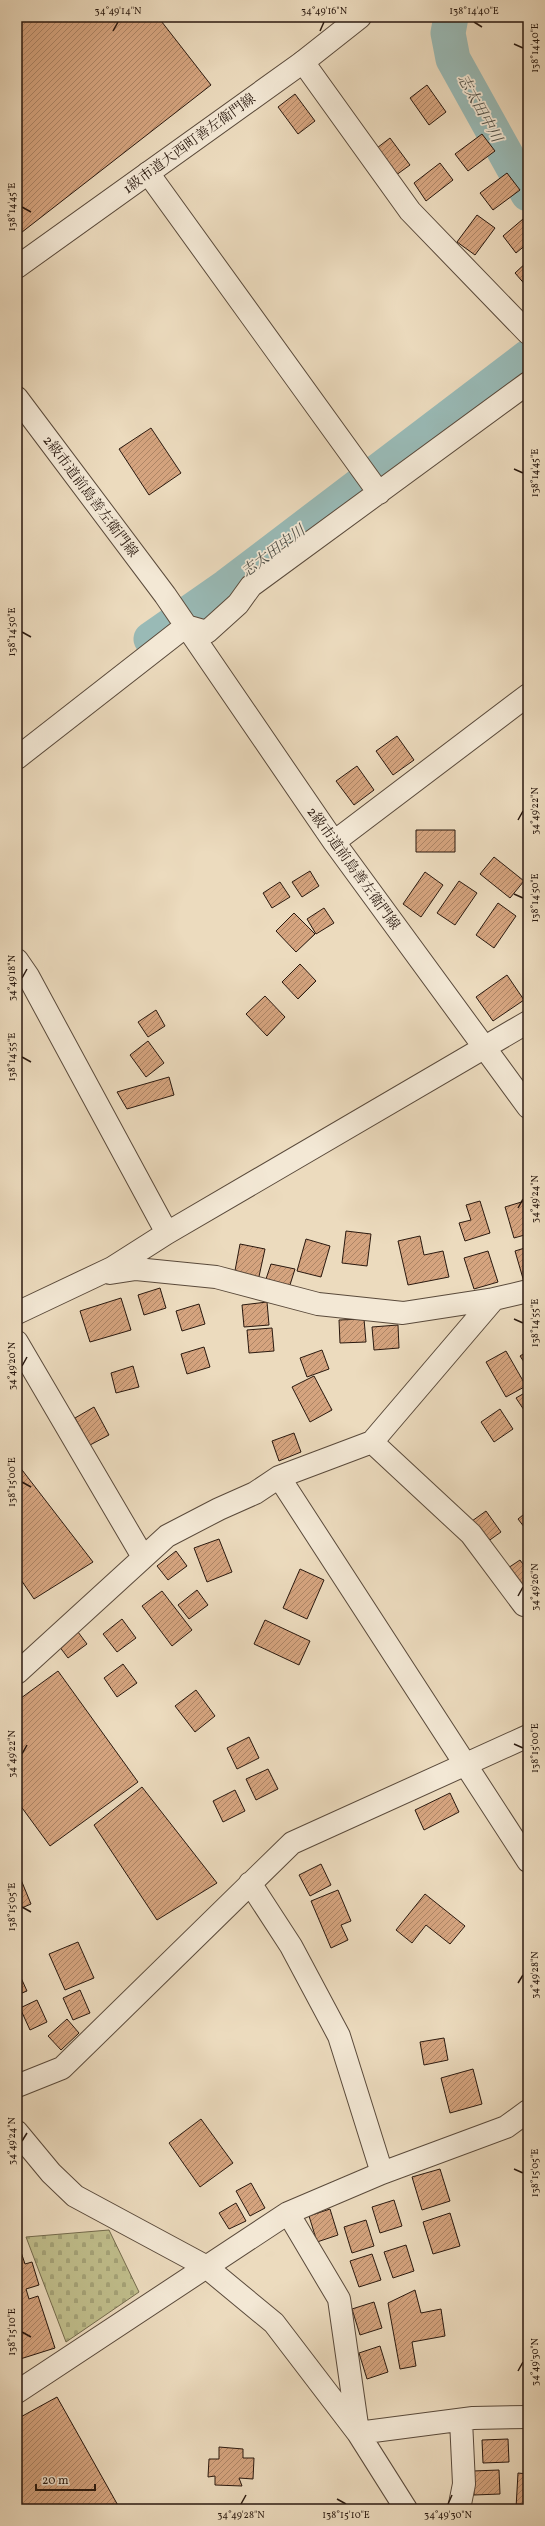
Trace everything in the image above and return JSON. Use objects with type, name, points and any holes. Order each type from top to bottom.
[{"type":"street","name":"1級市道大西町善左衛門線","points":[[17,267],[303,62],[360,17]]},
{"type":"street","points":[[303,62],[410,211],[528,332]]},
{"type":"street","points":[[148,173],[379,493]]},
{"type":"street","points":[[17,758],[186,626],[207,632],[238,604],[251,586],[528,383]]},
{"type":"street","name":"2級市道前島善左衛門線","points":[[17,398],[165,595],[334,842],[528,1107]]},
{"type":"street","points":[[334,842],[528,696]]},
{"type":"street","points":[[17,960],[32,983],[167,1233]]},
{"type":"street","points":[[17,1313],[97,1275],[528,1022]]},
{"type":"street","points":[[97,1275],[136,1269],[216,1277],[318,1304],[403,1313],[494,1299],[528,1291]]},
{"type":"street","points":[[17,1673],[167,1536],[219,1509],[255,1493],[280,1477],[372,1442],[494,1299]]},
{"type":"street","points":[[17,1342],[143,1558]]},
{"type":"street","points":[[372,1442],[471,1534],[524,1605],[528,1605]]},
{"type":"street","points":[[280,1477],[528,1861]]},
{"type":"street","points":[[17,2086],[62,2068],[292,1843],[528,1736]]},
{"type":"street","points":[[250,1883],[291,1946],[339,2036],[382,2173]]},
{"type":"street","points":[[17,2392],[205,2266],[288,2213],[382,2173],[506,2127],[528,2111]]},
{"type":"street","points":[[17,2132],[51,2173],[75,2196],[205,2266],[274,2323],[358,2433],[406,2509]]},
{"type":"street","points":[[288,2213],[339,2299],[358,2433]]},
{"type":"street","points":[[358,2433],[461,2420],[528,2417]]},
{"type":"street","points":[[459,2509],[464,2484],[461,2420]]},
{"type":"green space","points":[[109,2230],[139,2292],[66,2342],[26,2237]]},
{"type":"building","points":[[17,17],[158,17],[211,85],[17,236]]},
{"type":"building","points":[[427,85],[446,112],[429,125],[410,98]]},
{"type":"building","points":[[295,94],[315,121],[298,134],[278,107]]},
{"type":"building","points":[[482,134],[495,151],[468,171],[455,154]]},
{"type":"building","points":[[390,138],[410,165],[392,178],[373,151]]},
{"type":"building","points":[[440,163],[453,180],[426,201],[414,183]]},
{"type":"building","points":[[507,173],[520,190],[493,210],[480,193]]},
{"type":"building","points":[[477,215],[495,228],[475,255],[457,242]]},
{"type":"building","points":[[523,219],[528,225],[528,243],[516,253],[503,236]]},
{"type":"building","points":[[528,261],[528,288],[515,273]]},
{"type":"building","points":[[151,428],[181,473],[149,495],[119,449]]},
{"type":"building","points":[[397,736],[414,760],[393,775],[376,751]]},
{"type":"building","points":[[357,766],[374,790],[354,805],[336,781]]},
{"type":"building","points":[[416,830],[455,830],[455,852],[416,852]]},
{"type":"building","points":[[494,857],[524,881],[510,898],[480,874]]},
{"type":"building","points":[[310,871],[319,886],[302,897],[292,882]]},
{"type":"building","points":[[425,872],[443,885],[421,917],[403,904]]},
{"type":"building","points":[[459,881],[477,893],[455,925],[437,913]]},
{"type":"building","points":[[280,882],[290,897],[272,908],[263,893]]},
{"type":"building","points":[[498,903],[516,916],[494,948],[476,935]]},
{"type":"building","points":[[324,908],[334,923],[316,934],[307,919]]},
{"type":"building","points":[[294,913],[315,934],[296,952],[276,931]]},
{"type":"building","points":[[300,964],[316,981],[298,999],[282,982]]},
{"type":"building","points":[[507,975],[524,1000],[493,1021],[476,997]]},
{"type":"building","points":[[265,996],[285,1017],[267,1036],[246,1014]]},
{"type":"building","points":[[156,1010],[165,1026],[148,1037],[138,1022]]},
{"type":"building","points":[[148,1041],[164,1063],[146,1077],[130,1055]]},
{"type":"building","points":[[169,1077],[174,1095],[127,1109],[117,1092]]},
{"type":"building","points":[[528,1200],[528,1234],[514,1238],[505,1207]]},
{"type":"building","points":[[480,1201],[490,1233],[465,1241],[459,1223],[471,1220],[466,1205]]},
{"type":"building","points":[[346,1231],[371,1234],[367,1266],[342,1263]]},
{"type":"building","points":[[420,1236],[424,1255],[443,1251],[449,1277],[408,1285],[398,1241]]},
{"type":"building","points":[[306,1239],[330,1246],[321,1277],[297,1271]]},
{"type":"building","points":[[240,1244],[265,1249],[258,1281],[234,1276]]},
{"type":"building","points":[[528,1247],[528,1281],[524,1282],[515,1251]]},
{"type":"building","points":[[488,1251],[498,1282],[474,1289],[464,1258]]},
{"type":"building","points":[[271,1264],[295,1269],[289,1288],[265,1282]]},
{"type":"building","points":[[160,1288],[166,1308],[144,1315],[138,1295]]},
{"type":"building","points":[[121,1298],[131,1330],[90,1342],[80,1311]]},
{"type":"building","points":[[267,1302],[269,1325],[244,1327],[242,1305]]},
{"type":"building","points":[[199,1304],[205,1324],[182,1331],[176,1311]]},
{"type":"building","points":[[364,1319],[366,1342],[340,1343],[339,1320]]},
{"type":"building","points":[[398,1325],[399,1348],[374,1350],[372,1327]]},
{"type":"building","points":[[272,1328],[274,1351],[249,1353],[247,1330]]},
{"type":"building","points":[[204,1347],[210,1367],[187,1374],[181,1354]]},
{"type":"building","points":[[322,1350],[329,1369],[307,1377],[300,1358]]},
{"type":"building","points":[[506,1351],[526,1386],[506,1397],[486,1362]]},
{"type":"building","points":[[528,1351],[528,1368],[520,1356]]},
{"type":"building","points":[[133,1366],[139,1387],[116,1393],[111,1373]]},
{"type":"building","points":[[314,1376],[332,1410],[310,1422],[292,1387]]},
{"type":"building","points":[[528,1391],[528,1416],[516,1398]]},
{"type":"building","points":[[94,1407],[109,1435],[90,1445],[75,1418]]},
{"type":"building","points":[[500,1409],[513,1429],[494,1442],[481,1422]]},
{"type":"building","points":[[294,1433],[301,1452],[279,1461],[272,1441]]},
{"type":"building","points":[[19,1466],[93,1562],[34,1599],[17,1574],[17,1467]]},
{"type":"building","points":[[486,1511],[501,1532],[487,1542],[472,1521]]},
{"type":"building","points":[[528,1511],[528,1532],[518,1519]]},
{"type":"building","points":[[219,1539],[232,1572],[207,1582],[194,1548]]},
{"type":"building","points":[[176,1551],[187,1566],[168,1580],[157,1566]]},
{"type":"building","points":[[520,1560],[528,1571],[528,1591],[522,1595],[505,1570]]},
{"type":"building","points":[[300,1569],[324,1580],[307,1619],[283,1608]]},
{"type":"building","points":[[197,1590],[208,1605],[189,1619],[178,1605]]},
{"type":"building","points":[[162,1591],[192,1630],[172,1646],[142,1606]]},
{"type":"building","points":[[122,1619],[136,1638],[117,1652],[103,1634]]},
{"type":"building","points":[[265,1620],[310,1641],[299,1665],[254,1644]]},
{"type":"building","points":[[78,1632],[87,1644],[68,1658],[59,1646]]},
{"type":"building","points":[[123,1664],[137,1683],[117,1697],[104,1678]]},
{"type":"building","points":[[58,1671],[138,1782],[50,1846],[17,1801],[17,1701]]},
{"type":"building","points":[[196,1690],[215,1716],[195,1732],[175,1706]]},
{"type":"building","points":[[249,1737],[259,1758],[237,1769],[227,1748]]},
{"type":"building","points":[[268,1769],[278,1789],[256,1800],[246,1779]]},
{"type":"building","points":[[142,1787],[217,1883],[157,1920],[94,1825]]},
{"type":"building","points":[[235,1790],[245,1811],[223,1822],[213,1801]]},
{"type":"building","points":[[450,1793],[459,1812],[424,1830],[415,1810]]},
{"type":"building","points":[[321,1864],[331,1885],[310,1896],[299,1875]]},
{"type":"building","points":[[17,1870],[31,1904],[17,1910]]},
{"type":"building","points":[[338,1890],[351,1921],[341,1925],[348,1940],[331,1948],[311,1901]]},
{"type":"building","points":[[425,1894],[465,1926],[450,1944],[426,1925],[412,1943],[396,1930]]},
{"type":"building","points":[[78,1942],[94,1978],[65,1990],[49,1954]]},
{"type":"building","points":[[17,1969],[27,1991],[17,1995]]},
{"type":"building","points":[[80,1990],[90,2013],[73,2020],[63,1998]]},
{"type":"building","points":[[37,2000],[47,2022],[30,2030],[20,2008]]},
{"type":"building","points":[[67,2019],[79,2033],[61,2050],[48,2036]]},
{"type":"building","points":[[444,2038],[448,2060],[424,2065],[420,2042]]},
{"type":"building","points":[[473,2069],[482,2104],[450,2113],[441,2078]]},
{"type":"building","points":[[201,2119],[233,2163],[200,2187],[169,2143]]},
{"type":"building","points":[[440,2169],[450,2201],[422,2210],[412,2177]]},
{"type":"building","points":[[251,2183],[265,2208],[250,2216],[236,2191]]},
{"type":"building","points":[[394,2200],[402,2226],[380,2233],[372,2207]]},
{"type":"building","points":[[236,2203],[246,2221],[229,2229],[219,2213]]},
{"type":"building","points":[[330,2209],[338,2235],[317,2242],[309,2216]]},
{"type":"building","points":[[450,2213],[460,2246],[433,2254],[423,2222]]},
{"type":"building","points":[[366,2220],[374,2246],[352,2253],[344,2227]]},
{"type":"building","points":[[406,2245],[414,2271],[393,2278],[384,2252]]},
{"type":"building","points":[[17,2246],[19,2246],[25,2264],[32,2262],[39,2285],[26,2289],[29,2299],[38,2296],[55,2348],[17,2360]]},
{"type":"building","points":[[372,2254],[381,2280],[359,2287],[350,2261]]},
{"type":"building","points":[[415,2290],[421,2313],[441,2309],[445,2336],[412,2342],[416,2366],[400,2369],[388,2303]]},
{"type":"building","points":[[374,2302],[382,2328],[360,2335],[352,2309]]},
{"type":"building","points":[[380,2346],[388,2372],[367,2379],[359,2353]]},
{"type":"building","points":[[57,2397],[120,2509],[17,2509],[17,2419]]},
{"type":"building","points":[[528,2426],[528,2466],[524,2465]]},
{"type":"building","points":[[508,2439],[509,2462],[483,2463],[482,2440]]},
{"type":"building","points":[[219,2447],[243,2449],[243,2458],[254,2458],[253,2479],[239,2478],[242,2486],[215,2485],[215,2476],[208,2477],[209,2459],[219,2459]]},
{"type":"building","points":[[499,2470],[500,2494],[474,2495],[473,2471]]},
{"type":"building","points":[[518,2473],[528,2474],[528,2509],[516,2508]]},
{"type":"waterway","name":"志太田中川","points":[[451,17],[448,33],[453,59],[528,194]]},
{"type":"waterway","name":"志太田中川","points":[[151,639],[227,586],[528,357]]}]
